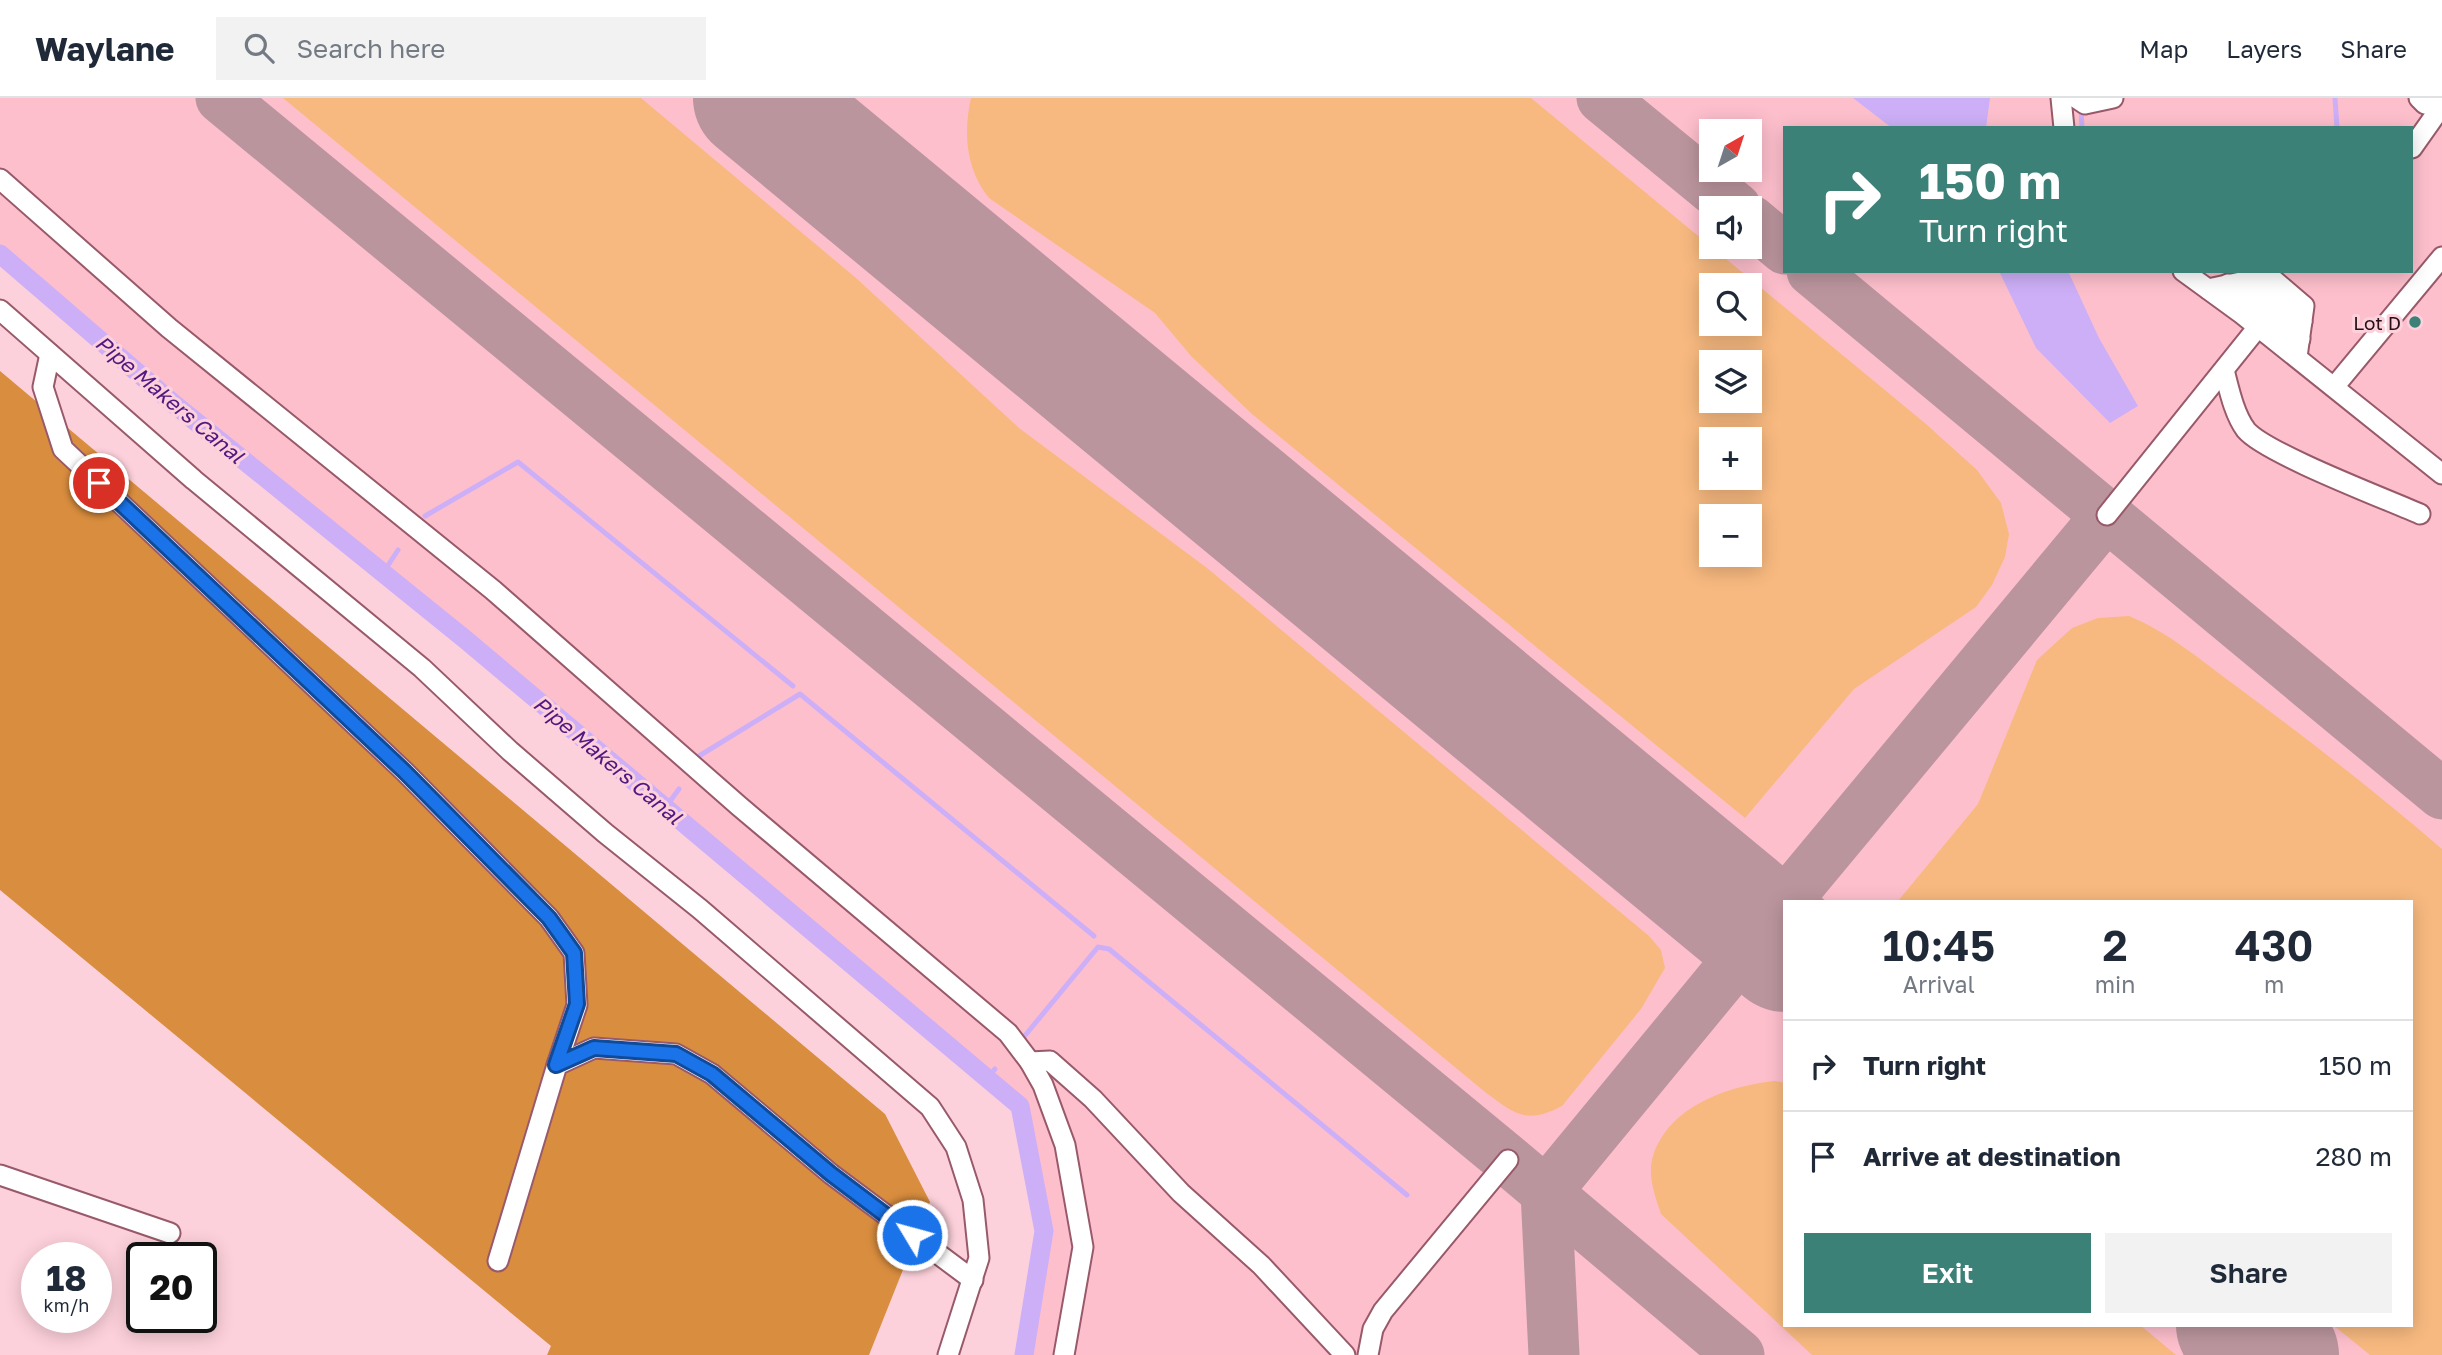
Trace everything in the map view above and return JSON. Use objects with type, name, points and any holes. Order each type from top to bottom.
[{"type":"lane","points":[[2061,98],[2064,126]]},
{"type":"lane","points":[[2076,98],[2085,104],[2113,98]]},
{"type":"lane","points":[[2413,147],[2441,106],[2425,104],[2419,98]]},
{"type":"lane","points":[[0,179],[169,328],[493,590],[739,806],[1008,1033],[1030,1062],[1043,1086],[1065,1145],[1083,1247],[1064,1355]]},
{"type":"lane","points":[[2334,387],[2442,257]]},
{"type":"lane","points":[[2186,273],[2258,327],[2300,339]]},
{"type":"lane","points":[[2208,289],[2269,276],[2304,306],[2300,339]]},
{"type":"lane","points":[[2228,284],[2300,339],[2334,387],[2442,474]]},
{"type":"lane","points":[[0,310],[194,480],[422,668],[510,751],[930,1107],[956,1147],[973,1200],[979,1258],[948,1355]]},
{"type":"lane","points":[[2106,515],[2258,327]]},
{"type":"lane","points":[[50,354],[43,387],[63,449],[405,772],[549,918],[574,953],[577,1004],[556,1065],[498,1261]]},
{"type":"lane","points":[[2224,370],[2232,401],[2247,431],[2279,451],[2420,514]]},
{"type":"lane","points":[[556,1065],[594,1048],[676,1054],[712,1074],[831,1174],[973,1280]]},
{"type":"lane","points":[[1030,1062],[1050,1061],[1093,1099],[1181,1193],[1261,1265],[1345,1355]]},
{"type":"lane","points":[[1367,1355],[1373,1329],[1383,1311],[1508,1160]]},
{"type":"lane","points":[[0,1175],[170,1233]]},
{"type":"shaded area","points":[[0,98],[2442,98],[2442,1355],[1024,1355],[1044,1231],[1020,1106],[466,640],[174,404],[0,254]]},
{"type":"shaded area","points":[[283,98],[641,98],[856,278],[1019,428],[1207,568],[1649,936],[1661,950],[1665,968],[1641,1009],[1562,1106],[1550,1112],[1530,1116],[1505,1106]]},
{"type":"shaded area","points":[[971,98],[1531,98],[1699,237],[1699,259],[1726,259],[1743,273],[1699,273],[1699,336],[1762,336],[1762,289],[1926,424],[1977,470],[2001,503],[2009,534],[2005,557],[1992,585],[1976,607],[1854,689],[1745,818],[1252,414],[1191,356],[1155,313],[989,198],[971,163],[967,124]]},
{"type":"shaded area","points":[[1853,98],[1990,98],[1986,126],[1889,126]]},
{"type":"shaded area","points":[[2000,273],[2069,273],[2099,338],[2138,406],[2110,423],[2036,348]]},
{"type":"shaded area","points":[[0,371],[885,1114],[930,1202],[869,1355],[547,1355],[551,1346],[0,890]]},
{"type":"shaded area","points":[[2129,616],[2171,639],[2288,725],[2442,849],[2442,1355],[2370,1355],[2335,1327],[2413,1327],[2413,900],[1899,900],[1978,804],[2037,660],[2072,628],[2098,618]]},
{"type":"shaded area","points":[[1783,1083],[1783,1327],[2142,1327],[2176,1355],[1812,1355],[1661,1214],[1654,1193],[1651,1163],[1661,1139],[1672,1124],[1702,1102],[1738,1088]]},
{"type":"waterway","points":[[2335,98],[2337,126]]},
{"type":"waterway","points":[[2081,108],[2082,126]]},
{"type":"waterway","name":"Pipe Makers Canal","points":[[0,254],[174,404],[466,640],[1020,1106],[1044,1231],[1024,1355]]},
{"type":"waterway","points":[[425,516],[518,462],[793,686]]},
{"type":"waterway","points":[[383,573],[398,550]]},
{"type":"waterway","points":[[699,756],[800,694],[1094,936]]},
{"type":"waterway","points":[[665,808],[679,789]]},
{"type":"waterway","points":[[1023,1038],[1098,947],[1109,949],[1407,1195]]},
{"type":"waterway","points":[[987,1078],[995,1069]]},
{"type":"taxiway","points":[[221,98],[1508,1160],[1739,1355]]},
{"type":"taxiway","points":[[1602,98],[1721,196]]},
{"type":"taxiway","points":[[1762,230],[1783,247]]},
{"type":"taxiway","points":[[1814,273],[2442,794]]},
{"type":"taxiway","points":[[1787,900],[2107,515]]},
{"type":"taxiway","points":[[1554,1355],[1546,1192],[1783,904]]},
{"type":"runway","points":[[756,98],[1783,947]]},
{"type":"runway","points":[[2241,1327],[2276,1355]]},
{"type":"place","name":"Lot D","points":[[2415,322]]},
{"type":"route","points":[[99,483],[319,694],[405,772],[455,826],[549,918],[574,953],[577,1004],[556,1065],[594,1048],[676,1054],[712,1074],[831,1174],[912,1235]]}]
